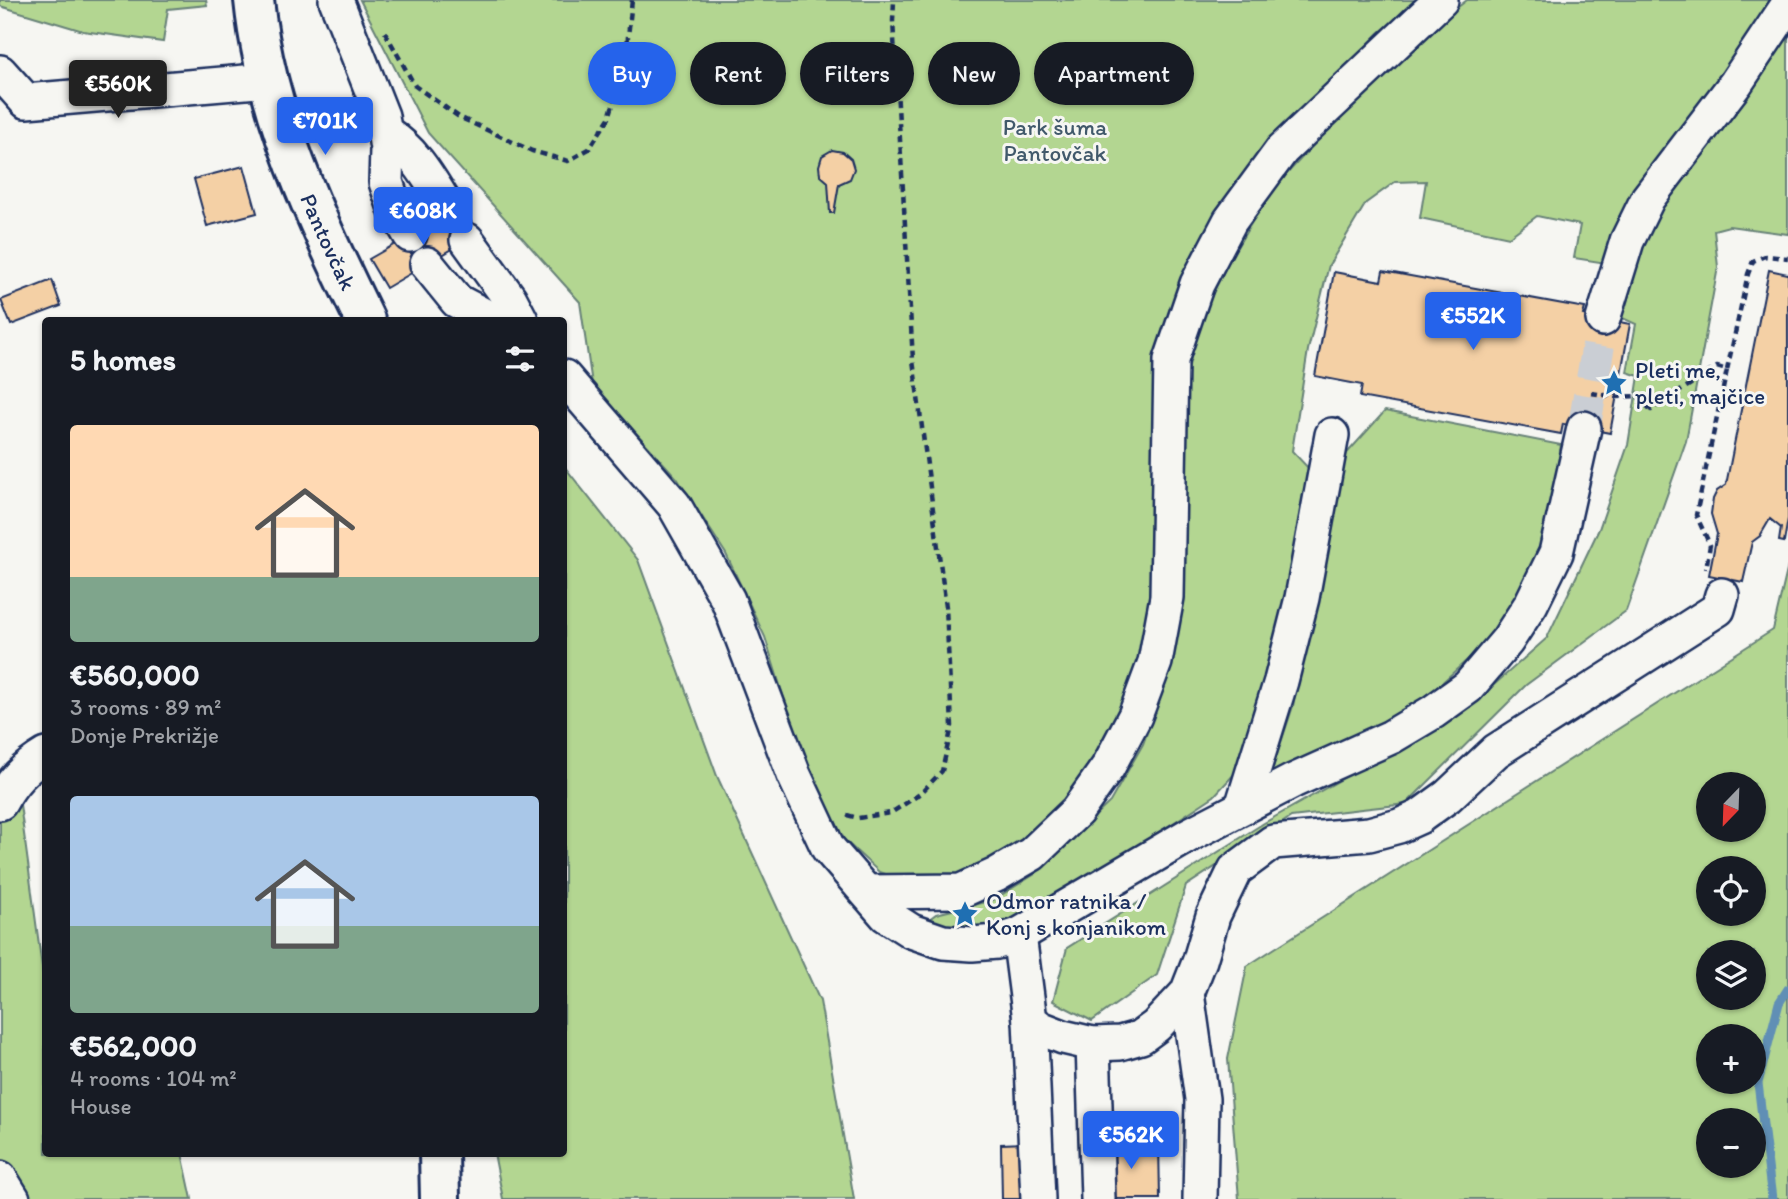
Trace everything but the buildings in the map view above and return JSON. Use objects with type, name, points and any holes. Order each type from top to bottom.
[{"type":"main road","name":"Pantovčak","points":[[254,0],[268,80],[290,150],[328,244],[364,317]]},
{"type":"main road","points":[[439,1157],[440,1199]]},
{"type":"street","points":[[336,0],[373,88],[385,132],[386,182],[396,211],[410,235]]},
{"type":"street","points":[[867,892],[961,891],[996,875],[1032,854],[1077,811],[1108,768],[1139,705],[1155,662],[1167,597],[1171,360],[1197,284],[1230,220],[1282,150],[1441,0]]},
{"type":"street","points":[[1603,319],[1627,241],[1648,198],[1736,83],[1788,5]]},
{"type":"street","points":[[0,72],[26,101],[268,80]]},
{"type":"street","points":[[385,132],[405,145],[450,212]]},
{"type":"street","points":[[467,240],[510,299],[519,317]]},
{"type":"street","points":[[427,264],[457,301],[487,317]]},
{"type":"street","points":[[567,380],[674,505],[728,600],[794,775],[828,848],[886,915],[911,931],[943,942],[972,944],[997,942],[1019,936],[1131,868],[1242,807],[1391,737],[1468,687],[1507,641],[1531,604],[1556,553],[1584,428]]},
{"type":"street","points":[[1242,807],[1281,681],[1302,598],[1332,435]]},
{"type":"street","points":[[1030,1020],[1040,1028],[1063,1037],[1093,1044],[1120,1043],[1141,1037],[1156,1026],[1187,993],[1213,916],[1235,870],[1273,842],[1369,834],[1419,817],[1448,796],[1496,751],[1718,609],[1722,595]]},
{"type":"street","points":[[0,803],[13,780],[42,757]]},
{"type":"street","points":[[1019,936],[1030,1020],[1038,1199]]},
{"type":"street","points":[[1187,993],[1202,1098],[1200,1199]]},
{"type":"street","points":[[1093,1044],[1098,1199]]},
{"type":"street","points":[[0,1178],[13,1199]]},
{"type":"path","points":[[384,31],[415,86],[458,117],[533,151],[568,161],[589,149],[609,118],[625,64],[632,0]]},
{"type":"path","points":[[806,801],[858,818],[891,813],[920,794],[942,771],[952,726],[946,607],[913,360],[894,0]]},
{"type":"path","points":[[1722,595],[1704,582],[1710,545],[1696,515],[1748,274],[1753,261],[1765,256],[1788,258]]},
{"type":"path","points":[[1591,393],[1616,397],[1637,396],[1651,410],[1717,367],[1727,370]]},
{"type":"green space","points":[[0,0],[206,0],[207,5],[168,9],[163,42],[83,31],[0,6]]},
{"type":"green space","name":"Park šuma Pantovčak","points":[[360,0],[1418,0],[1379,33],[1289,127],[1182,289],[1159,562],[1140,657],[1110,740],[1071,799],[1023,842],[945,883],[907,882],[879,872],[839,835],[796,737],[765,637],[726,554],[677,478],[592,384],[580,302],[428,133]]},
{"type":"green space","points":[[1467,0],[1781,0],[1606,263],[1574,258],[1580,225],[1537,216],[1509,237],[1420,218],[1426,181],[1395,182],[1366,203],[1329,265],[1308,350],[1292,451],[1312,472],[1279,649],[1238,770],[1214,796],[1049,905],[1010,922],[963,929],[935,925],[928,920],[936,914],[993,900],[1035,874],[1110,802],[1143,744],[1169,672],[1183,599],[1187,373],[1202,315],[1231,257],[1270,192],[1396,56]]},
{"type":"green space","points":[[1788,36],[1788,234],[1729,226],[1714,230],[1718,267],[1686,441],[1626,611],[1526,685],[1406,804],[1291,817],[1186,886],[1157,975],[1092,1021],[1053,1001],[1067,948],[1264,823],[1469,707],[1547,638],[1599,529],[1628,445],[1639,376],[1627,372],[1636,324],[1618,316],[1634,246],[1665,194],[1745,95]]},
{"type":"green space","points":[[1385,411],[1561,445],[1550,514],[1533,575],[1495,635],[1407,714],[1271,773],[1293,706],[1339,462]]},
{"type":"green space","points":[[567,470],[638,560],[717,776],[820,1001],[854,1199],[503,1199],[495,1157],[567,1157]]},
{"type":"green space","points":[[1788,566],[1788,1199],[1239,1199],[1228,1059],[1247,966],[1773,630]]},
{"type":"green space","points":[[0,787],[19,797],[42,967],[42,1157],[183,1157],[192,1199],[0,1199]]},
{"type":"waterway","points":[[1772,1199],[1758,1083],[1779,1003],[1788,989]]},
{"type":"tunnel","points":[[1584,428],[1603,319]]},
{"type":"place","name":"Pleti me, pleti, majčice","points":[[1614,383]]},
{"type":"place","name":"Odmor ratnika / Konj s konjanikom","points":[[965,914]]}]
